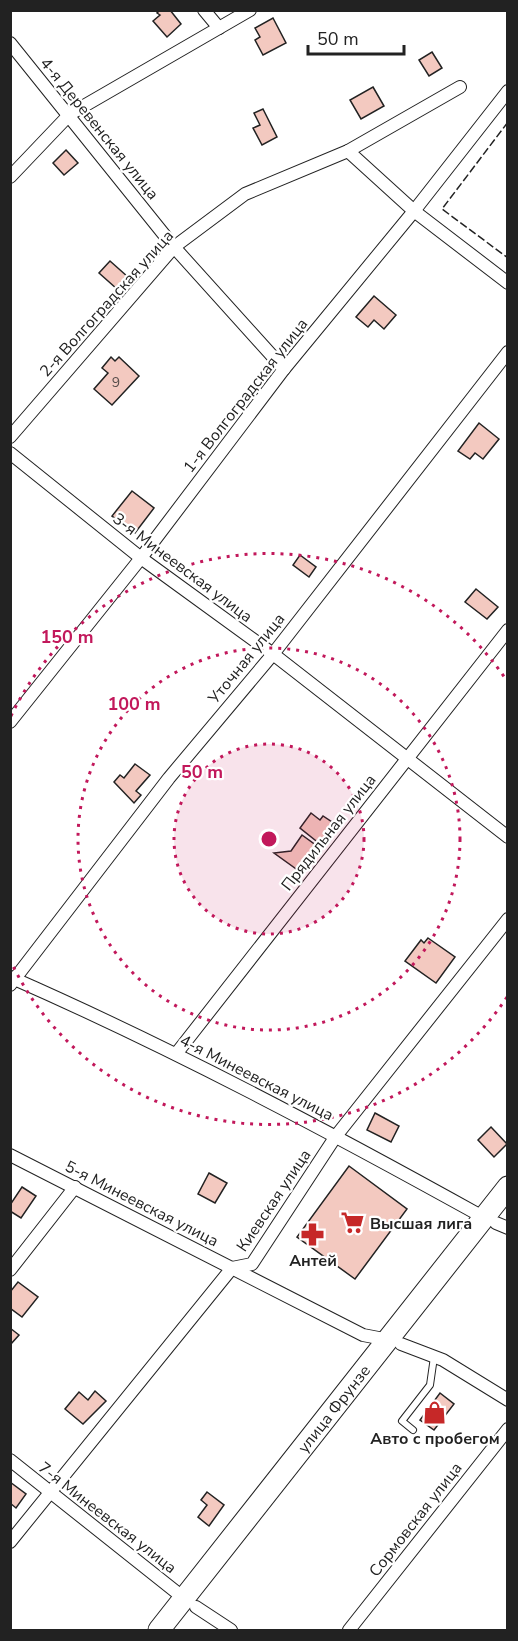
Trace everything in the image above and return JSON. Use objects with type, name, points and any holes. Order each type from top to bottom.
[{"type":"highway","name":"улица Фрунзе","points":[[159,1630],[190,1603],[395,1342],[499,1219],[507,1187]]},
{"type":"highway","name":"улица Фрунзе","points":[[177,1630],[190,1603]]},
{"type":"street","points":[[204,10],[219,28]]},
{"type":"street","points":[[10,177],[70,114],[250,10]]},
{"type":"street","name":"4-я Деревенская улица","points":[[10,43],[70,114],[174,247],[284,369]]},
{"type":"street","name":"2-я Волгоградская улица","points":[[10,437],[174,247],[245,194],[348,151],[460,87]]},
{"type":"street","name":"1-я Волгоградская улица","points":[[10,722],[141,558],[284,369],[506,96]]},
{"type":"street","points":[[348,151],[414,211],[507,284]]},
{"type":"street","name":"Уточная улица","points":[[12,980],[169,778],[273,654],[507,352]]},
{"type":"street","name":"3-я Минеевская улица","points":[[10,453],[141,558],[273,654],[507,837]]},
{"type":"street","name":"Прядильная улица","points":[[176,1054],[507,630]]},
{"type":"street","name":"Киевская улица","points":[[10,1542],[232,1268],[252,1264],[336,1136],[507,919]]},
{"type":"street","name":"4-я Минеевская улица","points":[[12,980],[176,1054],[499,1219]]},
{"type":"street","name":"5-я Минеевская улица","points":[[10,1155],[363,1335],[395,1342],[434,1356],[507,1400]]},
{"type":"street","points":[[10,1270],[75,1187]]},
{"type":"street","name":"Сормовская улица","points":[[350,1630],[507,1429]]},
{"type":"street","name":"7-я Минеевская улица","points":[[10,1460],[190,1603],[231,1630]]},
{"type":"lane","points":[[413,1430],[402,1421],[430,1385],[434,1356]]},
{"type":"building","points":[[160,10],[170,10],[181,24],[167,37],[153,21],[160,15],[157,13]]},
{"type":"building","points":[[273,18],[286,43],[263,55],[255,40],[260,37],[255,28]]},
{"type":"building","points":[[432,52],[442,68],[429,76],[419,60]]},
{"type":"building","points":[[373,87],[384,106],[361,119],[350,100]]},
{"type":"building","points":[[263,109],[277,137],[262,145],[253,128],[260,125],[254,113]]},
{"type":"building","points":[[66,150],[78,163],[64,175],[53,163]]},
{"type":"building","points":[[110,261],[128,277],[117,289],[99,273]]},
{"type":"building","points":[[374,296],[396,315],[384,329],[374,320],[368,327],[356,317]]},
{"type":"building","points":[[111,357],[115,361],[119,357],[139,376],[112,405],[94,389],[108,373],[102,368]]},
{"type":"building","points":[[479,423],[499,439],[483,459],[475,453],[470,459],[458,451]]},
{"type":"building","points":[[132,491],[154,508],[135,533],[112,516]]},
{"type":"building","points":[[300,555],[316,567],[309,577],[293,565]]},
{"type":"building","points":[[476,589],[498,607],[487,619],[465,602]]},
{"type":"building","points":[[135,764],[150,775],[136,791],[141,795],[134,803],[114,782],[120,775],[124,778]]},
{"type":"building","points":[[311,813],[320,820],[323,816],[335,824],[320,844],[300,828]]},
{"type":"building","points":[[302,835],[317,846],[299,871],[274,853],[291,851]]},
{"type":"building","points":[[428,938],[455,957],[436,983],[405,961],[421,940],[424,943]]},
{"type":"building","points":[[375,1113],[399,1126],[391,1142],[367,1130]]},
{"type":"building","points":[[491,1127],[507,1144],[494,1157],[478,1140]]},
{"type":"building","name":"Высшая лига","points":[[349,1166],[407,1209],[355,1279],[297,1237]]},
{"type":"building","points":[[209,1173],[227,1183],[215,1203],[198,1194]]},
{"type":"building","points":[[22,1187],[36,1196],[21,1218],[10,1211],[10,1205]]},
{"type":"building","points":[[18,1282],[38,1297],[22,1317],[10,1308],[10,1292]]},
{"type":"building","points":[[10,1328],[19,1335],[10,1345]]},
{"type":"building","points":[[95,1391],[106,1401],[83,1424],[65,1409],[79,1392],[88,1400]]},
{"type":"building","points":[[440,1393],[454,1404],[434,1430],[420,1420]]},
{"type":"building","points":[[10,1482],[26,1494],[16,1508],[10,1503]]},
{"type":"building","points":[[207,1492],[224,1505],[209,1526],[198,1517],[207,1505],[201,1500]]},
{"type":"fence","points":[[508,122],[442,209],[508,258]]},
{"type":"place","name":"Высшая лига","points":[[352,1223]]},
{"type":"place","name":"Антей","points":[[313,1235]]},
{"type":"place","name":"Авто с пробегом","points":[[435,1413]]}]
